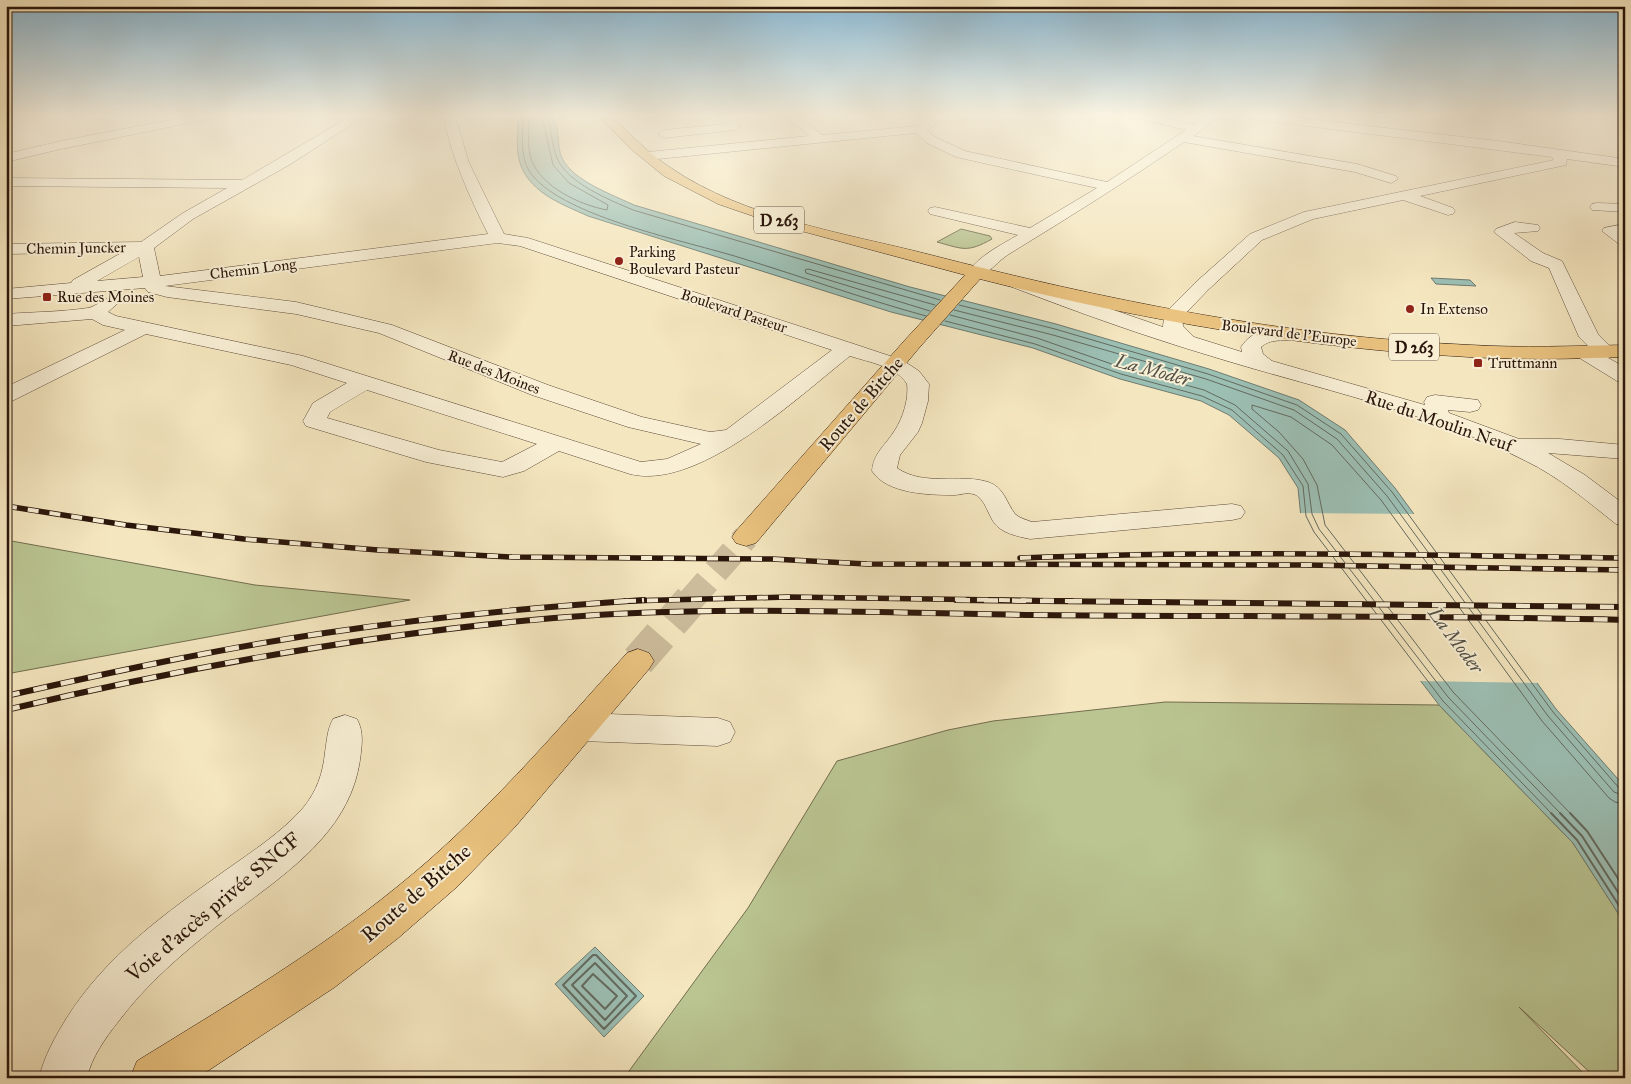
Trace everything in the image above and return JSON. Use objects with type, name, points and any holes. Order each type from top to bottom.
[{"type":"main road","name":"D 263","points":[[662,167],[688,183],[770,217],[977,272]]},
{"type":"main road","name":"Boulevard de l'Europe","points":[[977,272],[1018,283],[1173,316],[1286,335],[1475,351],[1585,353],[1615,351]]},
{"type":"main road","name":"Route de Bitche","points":[[746,537],[977,272]]},
{"type":"main road","name":"Route de Bitche","points":[[154,1078],[319,973],[413,900],[492,827],[638,661]]},
{"type":"street","points":[[68,289],[145,247],[188,216],[275,167]]},
{"type":"street","points":[[465,167],[477,198],[498,238]]},
{"type":"street","points":[[1019,167],[1109,186]]},
{"type":"street","points":[[977,272],[993,257],[1139,167]]},
{"type":"street","points":[[1349,167],[1391,179]]},
{"type":"street","points":[[1173,316],[1202,286],[1256,237],[1309,214],[1539,167]]},
{"type":"street","points":[[6,182],[242,184]]},
{"type":"street","points":[[1404,195],[1448,211]]},
{"type":"street","points":[[1597,207],[1625,208]]},
{"type":"street","points":[[935,210],[1032,233]]},
{"type":"street","name":"Boulevard de l'Europe","points":[[1532,228],[1515,227],[1505,229],[1502,232],[1537,257],[1556,265],[1589,337],[1615,351]]},
{"type":"street","points":[[1625,229],[1610,231],[1625,241]]},
{"type":"street","name":"Chemin Long","points":[[6,294],[143,283],[498,238]]},
{"type":"street","name":"Boulevard Pasteur","points":[[498,238],[522,240],[895,364],[912,376],[918,384],[918,395],[907,430],[884,460],[884,471],[902,482],[984,488],[994,497],[1006,521],[1030,531],[1232,512]]},
{"type":"street","points":[[11,321],[95,313],[143,283],[145,247]]},
{"type":"street","name":"Chemin Juncker","points":[[6,249],[145,247]]},
{"type":"street","name":"Rue des Moines","points":[[143,283],[168,292],[296,308],[385,329],[540,390],[636,422],[710,439],[733,436]]},
{"type":"street","name":"Rue du Moulin Neuf","points":[[1018,283],[1218,352],[1438,417],[1514,446],[1576,480],[1625,518]]},
{"type":"street","points":[[95,313],[110,321],[296,360],[639,469],[667,468],[686,462],[733,436],[847,348]]},
{"type":"street","name":"Rue du Moulin Neuf","points":[[1173,316],[1173,328],[1177,333],[1192,342]]},
{"type":"street","points":[[6,395],[144,328]]},
{"type":"street","points":[[1265,365],[1256,360],[1252,354],[1251,347],[1258,338],[1265,335],[1286,335]]},
{"type":"street","points":[[1585,353],[1625,376]]},
{"type":"street","points":[[365,382],[321,408],[314,421],[435,457],[503,470],[515,466],[556,443]]},
{"type":"street","points":[[1438,417],[1435,402],[1470,405]]},
{"type":"street","points":[[1514,446],[1560,446],[1625,452]]},
{"type":"street","points":[[581,727],[718,732]]},
{"type":"street","name":"Voie d'accès privée SNCF","points":[[62,1078],[64,1069],[84,1031],[101,1005],[124,979],[152,951],[279,855],[313,823],[329,800],[339,777],[344,751],[345,730]]},
{"type":"green space","points":[[961,229],[990,236],[992,239],[970,248],[937,242]]},
{"type":"green space","points":[[6,540],[255,585],[410,600],[6,674]]},
{"type":"green space","points":[[1165,702],[1439,705],[1573,843],[1625,924],[1625,1078],[1595,1077],[1519,1007],[1588,1078],[624,1078],[748,908],[837,761],[948,730],[993,721]]},
{"type":"water","name":"La Moder","points":[[521,167],[568,167],[575,174],[594,186],[634,205],[910,287],[1056,324],[1209,369],[1299,400],[1345,430],[1395,488],[1556,709],[1625,787],[1625,924],[1573,843],[1439,705],[1309,535],[1301,518],[1298,488],[1279,458],[1229,415],[1201,401],[1120,379],[1033,348],[891,312],[588,216],[550,197],[526,176]]},
{"type":"water","points":[[1431,278],[1470,280],[1476,286],[1436,284]]},
{"type":"water","points":[[595,947],[644,996],[604,1037],[555,984]]},
{"type":"pier","points":[[1298,513],[1417,514],[1540,683],[1418,681],[1307,536]]},
{"type":"tunnel","points":[[690,601],[746,537]]},
{"type":"tunnel","points":[[638,661],[691,600]]},
{"type":"railway","points":[[6,506],[126,525],[244,539],[378,550],[512,557],[772,559],[867,564],[1305,565],[1625,570]]},
{"type":"railway","points":[[1020,558],[1171,554],[1625,558]]},
{"type":"railway","points":[[633,601],[788,597],[1072,601]]},
{"type":"railway","points":[[633,601],[644,600]]},
{"type":"railway","points":[[956,600],[1625,607]]},
{"type":"railway","points":[[625,601],[633,601]]},
{"type":"railway","points":[[6,696],[125,670],[285,639],[484,613],[633,601]]},
{"type":"railway","points":[[6,710],[210,666],[347,643],[485,625],[614,614],[795,611],[1625,620]]},
{"type":"place","name":"Parking Boulevard Pasteur","points":[[619,261]]},
{"type":"place","name":"Rue des Moines","points":[[47,297]]},
{"type":"place","name":"In Extenso","points":[[1410,309]]},
{"type":"place","name":"Truttmann","points":[[1478,363]]}]
